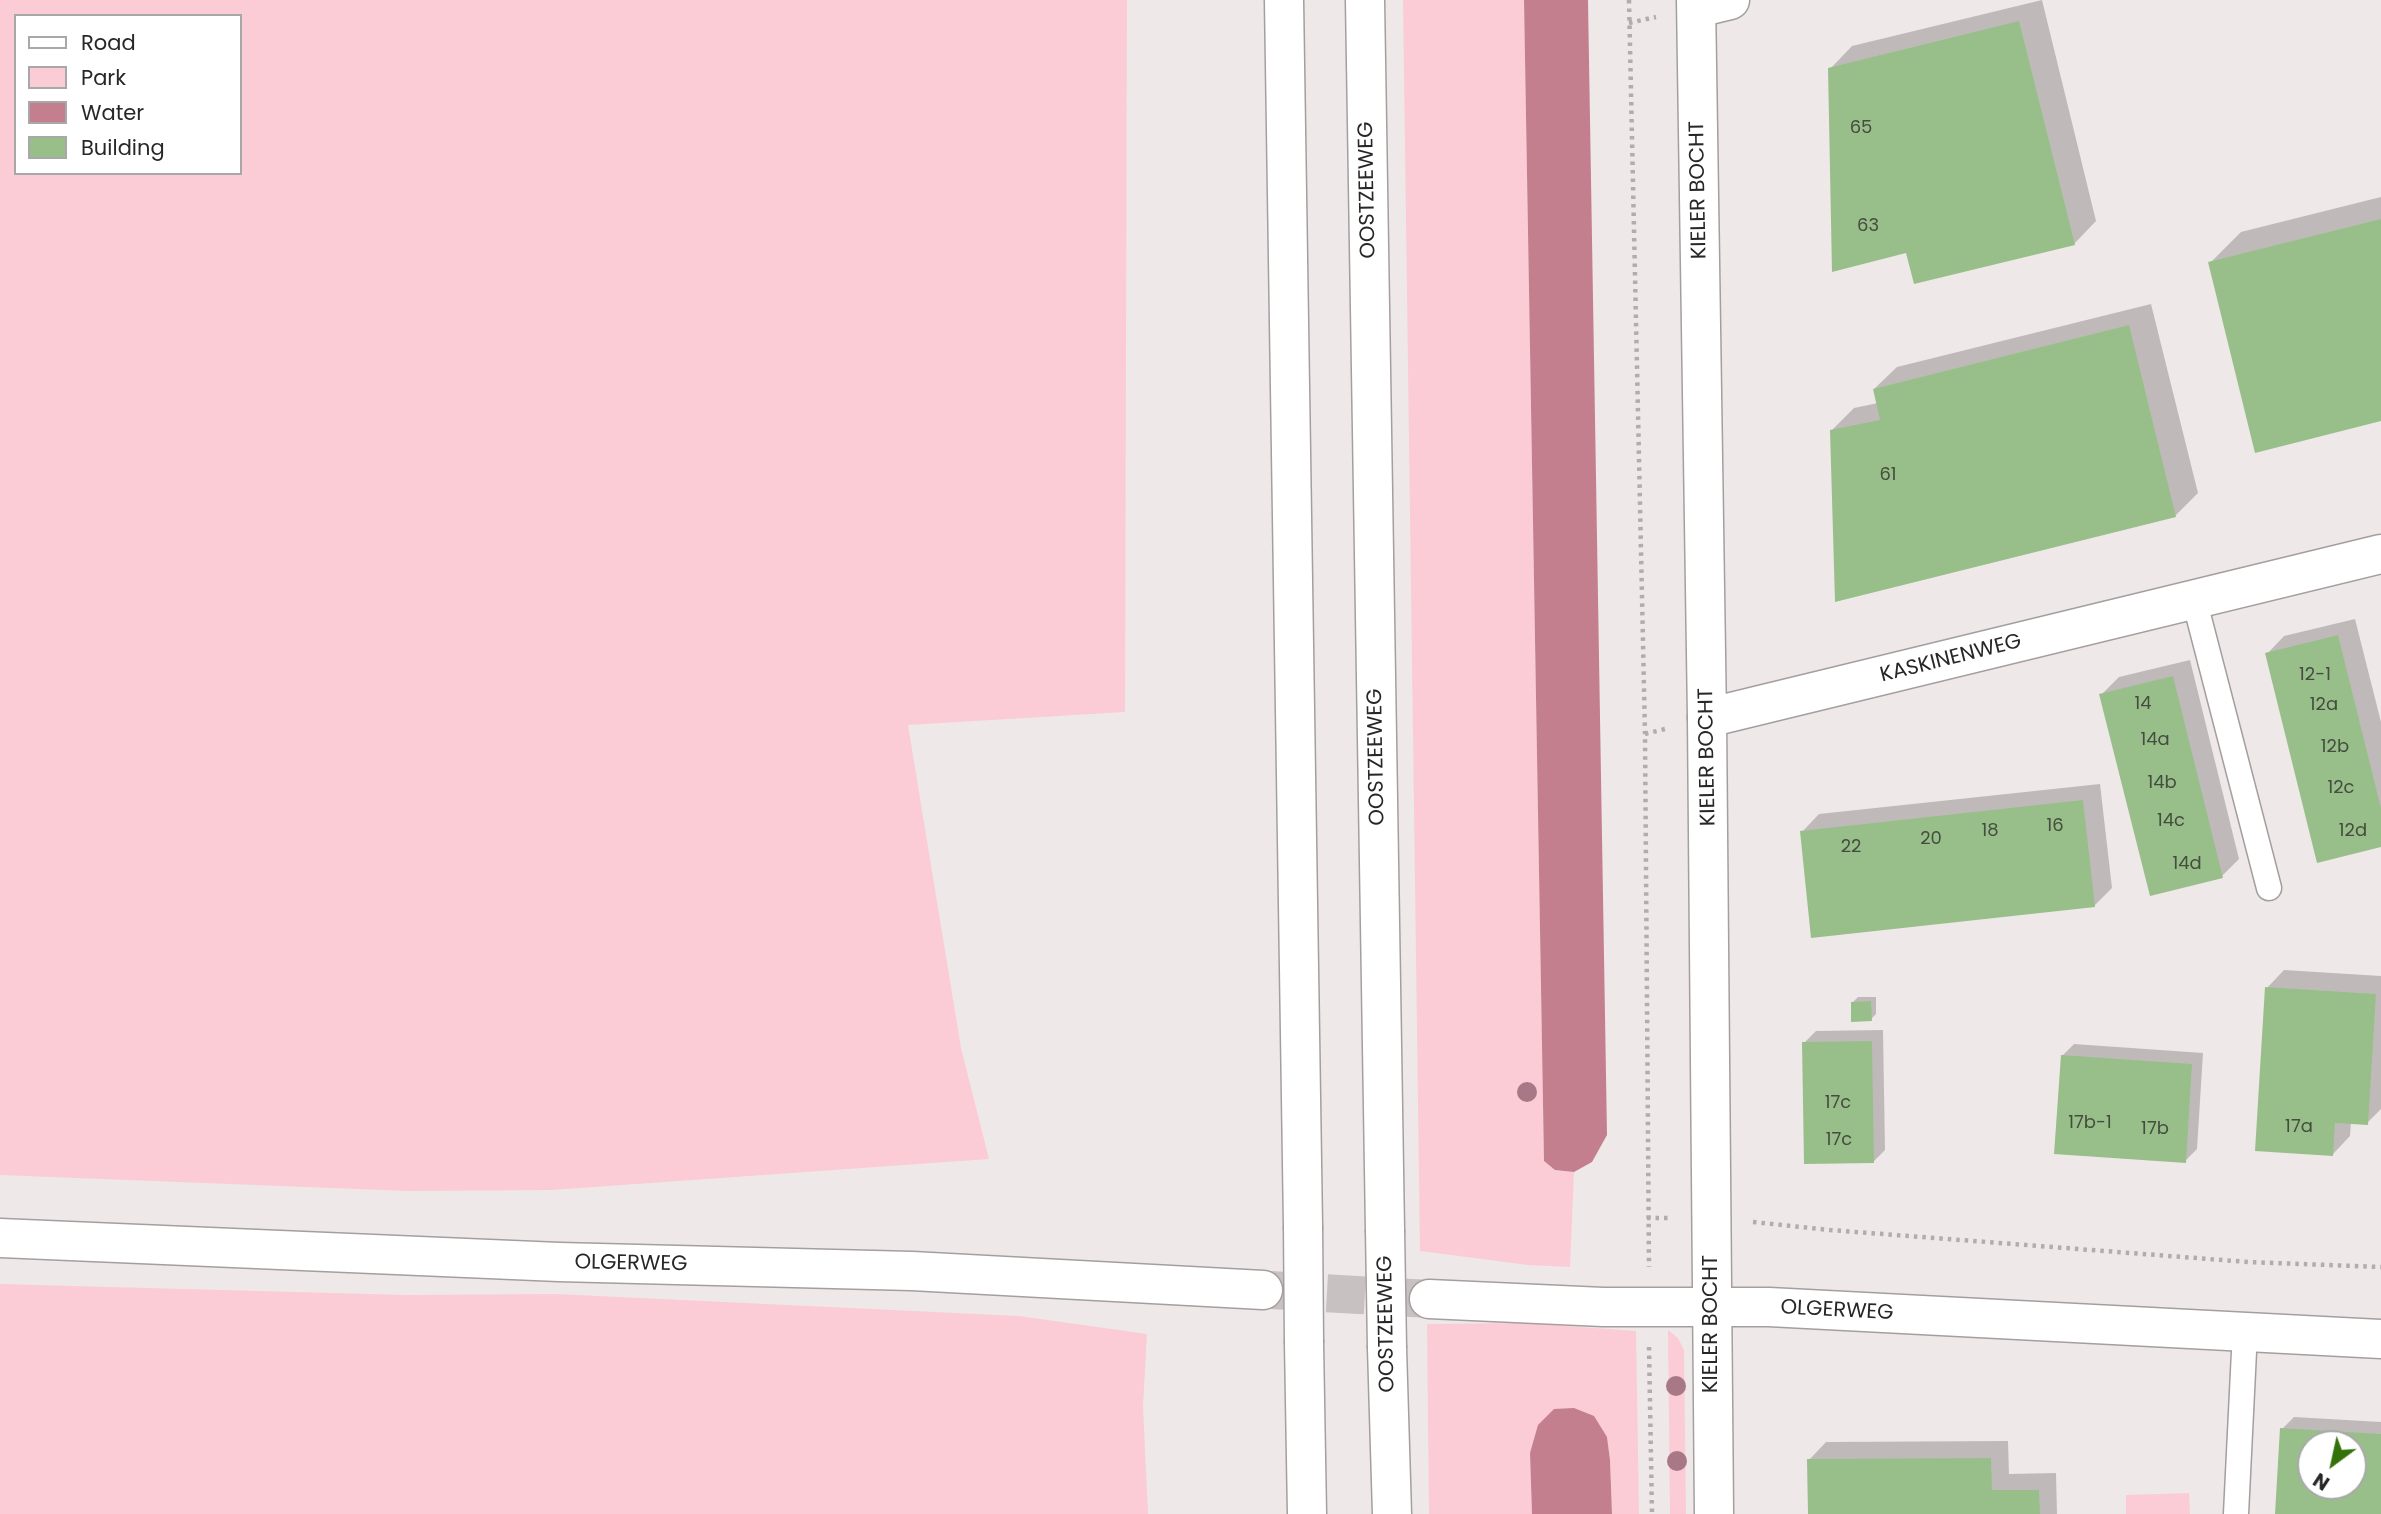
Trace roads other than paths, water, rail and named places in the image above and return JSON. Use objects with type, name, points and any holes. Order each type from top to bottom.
[{"type":"main road","points":[[1284,0],[1307,1514]]},
{"type":"main road","name":"OOSTZEEWEG","points":[[1365,0],[1392,1514]]},
{"type":"main road","name":"KIELER BOCHT","points":[[1708,3],[1707,718],[1714,1514]]},
{"type":"main road","name":"KASKINENWEG","points":[[1707,718],[2381,554]]},
{"type":"main road","name":"OLGERWEG","points":[[0,1238],[559,1262],[912,1271],[1263,1290]]},
{"type":"main road","name":"OLGERWEG","points":[[1429,1299],[1648,1307],[1769,1307],[2381,1339]]},
{"type":"lane","points":[[2194,599],[2269,888]]},
{"type":"lane","points":[[2236,1514],[2245,1331]]},
{"type":"water","points":[[1524,0],[1588,0],[1607,1135],[1592,1162],[1574,1172],[1555,1170],[1544,1161]]},
{"type":"water","points":[[1574,1408],[1594,1416],[1607,1437],[1612,1514],[1532,1514],[1530,1453],[1538,1425],[1554,1409]]},
{"type":"tunnel","points":[[1270,1290],[1429,1299]]}]
